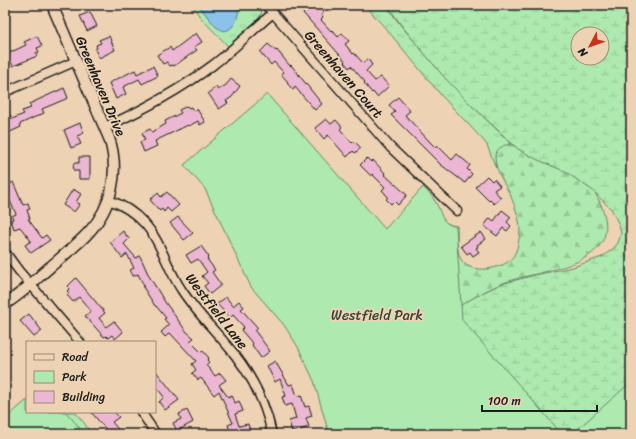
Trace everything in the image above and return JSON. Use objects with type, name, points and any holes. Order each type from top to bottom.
[{"type":"street","name":"Greenhaven Drive","points":[[5,304],[88,233],[100,218],[109,200],[113,180],[114,165],[111,146],[105,127],[52,5]]},
{"type":"street","name":"Greenhaven Court","points":[[266,5],[390,147],[457,211]]},
{"type":"street","points":[[105,127],[135,113],[196,76],[217,61],[273,13]]},
{"type":"street","points":[[5,92],[76,61]]},
{"type":"street","name":"Westfield Lane","points":[[109,200],[121,204],[130,210],[150,230],[182,291],[194,308],[234,354],[246,371],[262,403],[272,434]]},
{"type":"street","points":[[5,252],[30,284],[79,341]]},
{"type":"street","points":[[142,413],[156,434]]},
{"type":"green space","points":[[192,5],[258,5],[261,13],[259,18],[228,46],[201,18]]},
{"type":"green space","points":[[365,5],[387,5],[404,29],[444,75],[477,111],[512,144],[508,144],[495,163],[496,168],[487,145],[483,140],[440,94]]},
{"type":"green space","points":[[387,5],[631,5],[631,434],[393,434],[454,309],[501,284],[573,267],[602,257],[618,243],[621,233],[612,210],[592,190],[564,171],[536,159],[518,149],[472,106],[444,77],[405,30]]},
{"type":"green space","name":"Westfield Park","points":[[267,94],[385,229],[423,187],[430,195],[445,221],[456,226],[462,320],[562,434],[329,434],[314,381],[298,347],[284,325],[251,287],[205,189],[184,165]]},
{"type":"green space","points":[[512,144],[538,160],[570,174],[594,191],[604,215],[605,233],[598,247],[585,258],[549,271],[505,282],[484,292],[457,308],[445,222],[457,226],[459,255],[461,260],[470,267],[478,269],[490,268],[502,265],[511,259],[517,248],[520,234],[520,224],[510,194],[502,180],[496,164],[495,157],[497,151],[502,146]]},
{"type":"green space","points":[[631,382],[631,434],[572,434]]},
{"type":"green space","points":[[26,401],[26,413],[67,413],[79,427],[80,434],[5,434],[5,419]]},
{"type":"green space","points":[[52,413],[76,413],[91,434],[67,434]]},
{"type":"water","points":[[198,5],[238,5],[236,21],[231,28],[224,31],[216,27]]},
{"type":"building","points":[[296,5],[318,5],[324,12],[321,15],[323,18],[321,20],[338,37],[342,33],[349,41],[345,44],[363,63],[368,59],[372,65],[366,71],[375,81],[381,77],[389,86],[377,97],[373,92],[372,93],[364,83],[365,82],[351,66],[349,68],[344,62],[345,61]]},
{"type":"building","points":[[90,12],[97,26],[87,31],[80,16]]},
{"type":"building","points":[[196,33],[202,42],[194,47],[197,50],[174,66],[170,66],[167,62],[163,64],[157,55],[170,47],[172,51]]},
{"type":"building","points":[[37,36],[42,46],[37,48],[39,52],[36,53],[37,56],[13,66],[11,62],[5,65],[5,55],[26,45],[24,42]]},
{"type":"building","points":[[109,36],[115,50],[99,58],[95,49],[97,48],[96,45],[101,43],[99,40]]},
{"type":"building","points":[[268,44],[276,51],[277,50],[290,66],[291,65],[322,104],[315,110],[295,87],[293,90],[287,83],[288,82],[281,74],[283,72],[274,62],[271,65],[260,52]]},
{"type":"building","points":[[153,66],[158,76],[142,84],[139,79],[123,87],[126,94],[116,99],[109,83],[135,70],[137,74]]},
{"type":"building","points":[[231,79],[240,86],[232,97],[226,101],[228,103],[219,109],[208,93],[216,87],[218,90],[226,85]]},
{"type":"building","points":[[64,88],[68,98],[42,109],[44,113],[20,124],[21,127],[8,133],[5,127],[5,117],[10,115],[12,119],[24,114],[22,111],[31,108],[29,104]]},
{"type":"building","points":[[398,97],[410,111],[405,115],[435,147],[437,145],[452,160],[457,154],[470,165],[467,169],[472,174],[465,183],[440,164],[391,115],[395,112],[389,105]]},
{"type":"building","points":[[187,106],[189,108],[191,107],[193,111],[197,109],[205,122],[200,125],[198,121],[155,141],[157,146],[144,152],[140,142],[145,140],[142,133],[150,129],[152,132],[166,124],[165,121],[181,113],[179,110]]},
{"type":"building","points":[[326,119],[331,124],[336,120],[342,127],[340,129],[352,143],[354,141],[361,148],[355,153],[353,151],[347,157],[328,135],[324,139],[315,128]]},
{"type":"building","points":[[80,123],[84,133],[77,136],[81,144],[71,148],[64,130]]},
{"type":"building","points":[[79,157],[90,157],[90,179],[79,179],[79,171],[74,171],[73,165],[75,163],[79,163]]},
{"type":"building","points":[[367,158],[371,162],[373,160],[385,173],[384,174],[407,195],[398,205],[394,201],[391,204],[386,199],[388,197],[382,190],[385,187],[360,165]]},
{"type":"building","points":[[5,174],[10,184],[13,182],[23,205],[28,203],[30,209],[27,210],[30,219],[28,219],[42,238],[46,235],[50,240],[31,253],[25,245],[31,241],[20,227],[14,229],[11,220],[13,219],[12,216],[16,214],[10,201],[5,203]]},
{"type":"building","points":[[487,176],[492,181],[494,179],[500,186],[494,190],[501,198],[494,204],[475,187]]},
{"type":"building","points":[[73,189],[81,194],[76,202],[80,204],[74,212],[63,205]]},
{"type":"building","points":[[167,192],[179,205],[171,212],[167,208],[164,212],[162,209],[160,211],[150,200],[158,193],[161,197]]},
{"type":"building","points":[[502,210],[511,217],[507,222],[511,226],[507,231],[503,228],[497,236],[484,226],[490,218],[494,221]]},
{"type":"building","points":[[178,217],[193,233],[184,240],[170,223]]},
{"type":"building","points":[[123,231],[129,239],[124,244],[136,258],[140,256],[149,276],[165,302],[186,331],[194,338],[190,341],[201,352],[203,351],[209,358],[207,360],[209,362],[206,365],[215,376],[220,373],[226,380],[219,385],[228,397],[232,395],[235,403],[239,401],[243,411],[235,414],[239,426],[248,424],[251,434],[231,434],[228,425],[233,423],[219,391],[214,395],[201,378],[198,380],[192,373],[196,370],[192,364],[196,361],[170,333],[165,337],[161,332],[169,325],[164,319],[166,318],[155,306],[143,287],[144,286],[138,274],[133,276],[130,270],[134,268],[127,254],[122,258],[110,242]]},
{"type":"building","points":[[481,232],[486,239],[477,245],[478,247],[476,248],[479,252],[473,256],[470,252],[467,254],[461,246]]},
{"type":"building","points":[[201,246],[209,257],[207,259],[215,270],[212,272],[221,285],[210,294],[204,286],[208,283],[202,276],[207,272],[198,259],[191,263],[186,255]]},
{"type":"building","points":[[76,278],[105,313],[99,318],[106,327],[114,321],[123,332],[115,339],[112,335],[108,338],[106,336],[104,337],[85,316],[91,311],[79,297],[73,302],[67,295],[69,293],[67,291],[70,288],[68,286]]},
{"type":"building","points":[[226,297],[233,306],[239,301],[244,307],[241,309],[258,328],[255,331],[270,351],[261,358],[252,345],[253,344],[241,330],[244,327],[233,315],[230,318],[217,304]]},
{"type":"building","points":[[29,314],[42,331],[34,337],[20,321]]},
{"type":"building","points":[[275,361],[289,385],[293,384],[297,396],[301,395],[305,407],[309,406],[312,416],[306,418],[309,427],[292,432],[289,421],[296,419],[292,404],[285,406],[282,397],[286,396],[280,379],[275,382],[267,366]]},
{"type":"building","points":[[156,371],[179,400],[165,410],[159,402],[164,397],[156,386]]},
{"type":"building","points":[[187,410],[193,422],[177,431],[173,423],[181,419],[179,414]]},
{"type":"building","points":[[92,413],[115,413],[119,417],[112,422],[122,434],[110,434]]},
{"type":"waterway","points":[[624,5],[631,31]]}]
